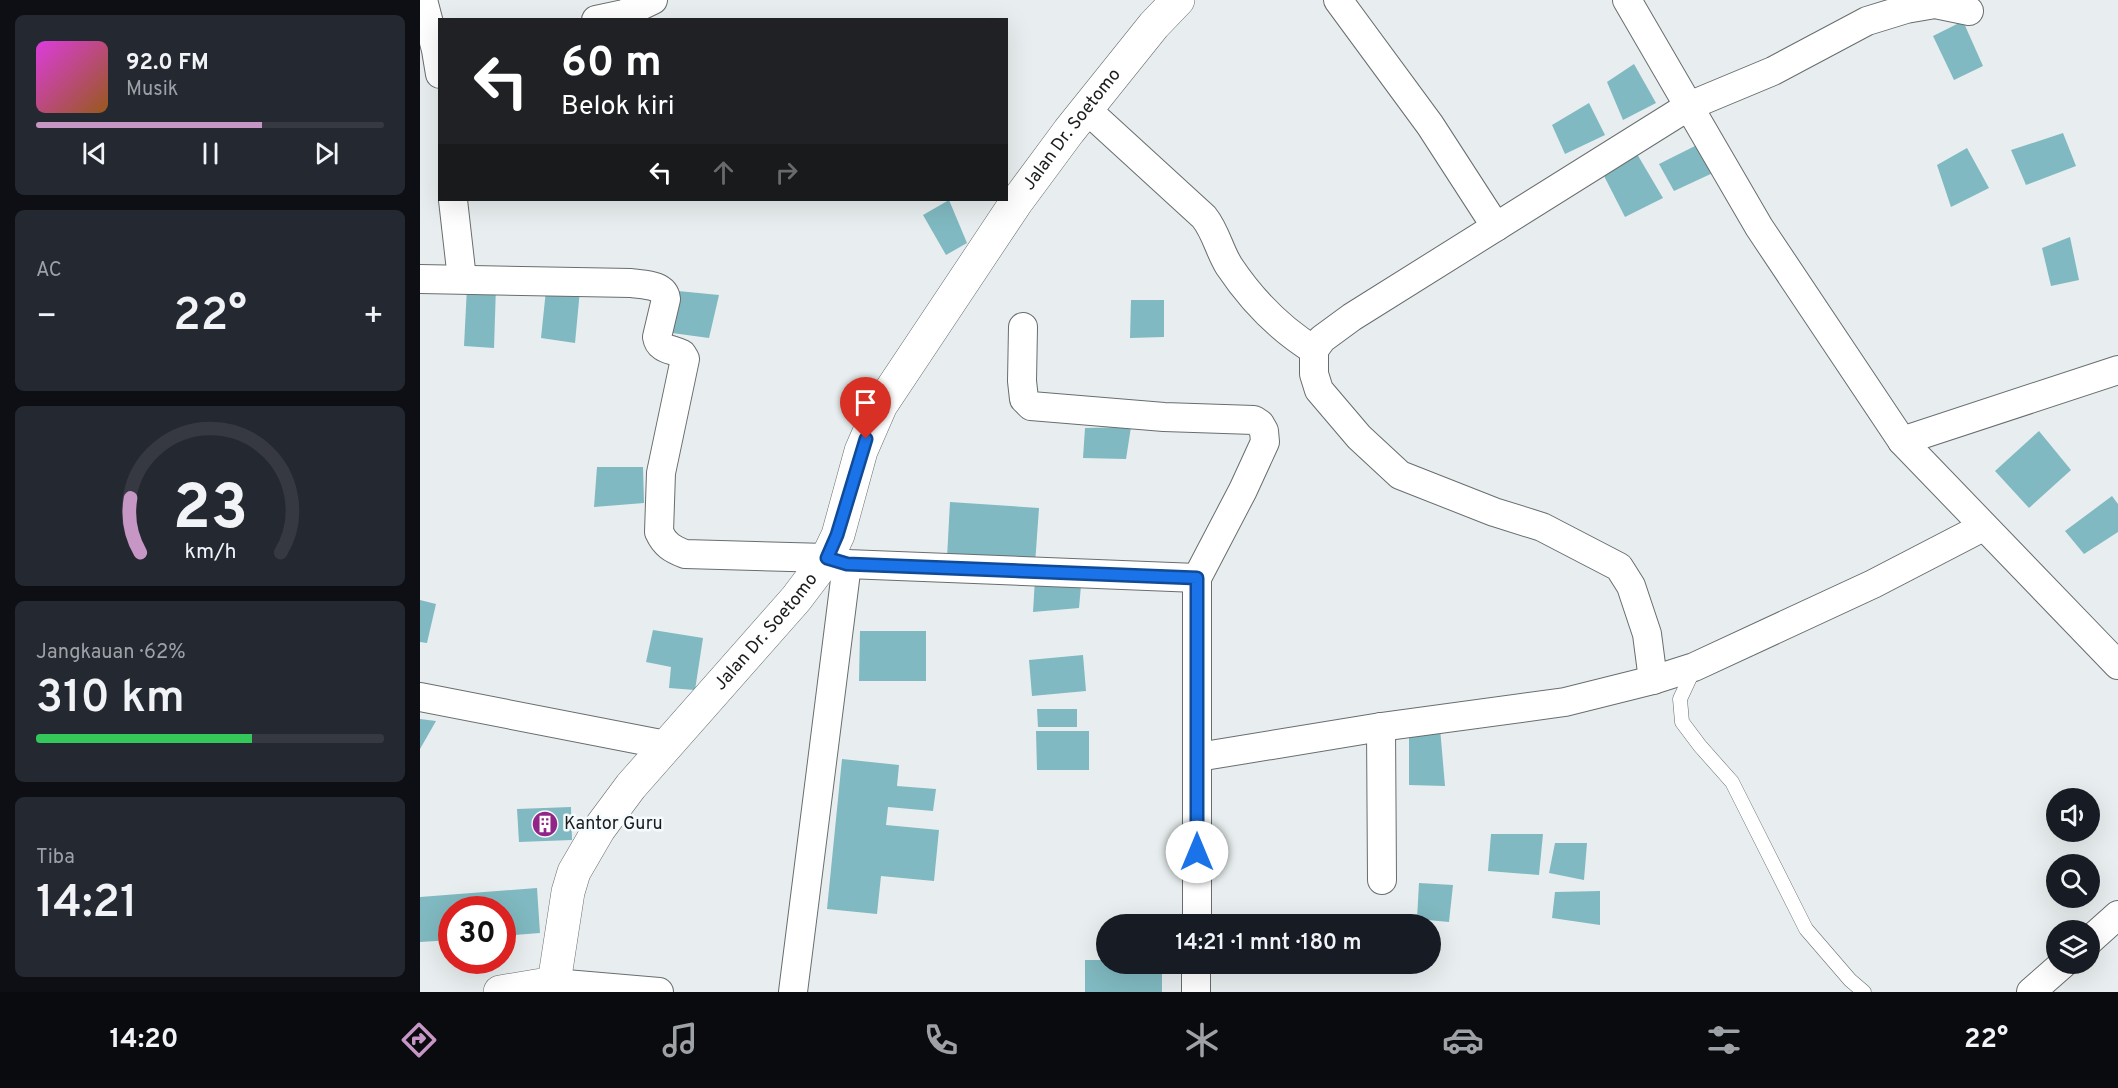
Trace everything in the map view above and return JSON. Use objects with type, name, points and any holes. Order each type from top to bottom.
[{"type":"street","points":[[423,0],[434,56]]},
{"type":"street","points":[[605,18],[624,14],[653,0]]},
{"type":"street","name":"Jalan Dr. Soetomo","points":[[554,987],[568,892],[574,872],[599,829],[666,745],[796,599],[837,561],[840,526],[861,451],[881,405],[1015,204],[1086,109],[1154,25],[1178,0]]},
{"type":"street","points":[[1338,0],[1430,124],[1496,227]]},
{"type":"street","points":[[1627,0],[1759,227],[1902,441],[2118,665]]},
{"type":"street","points":[[1653,680],[1647,634],[1631,586],[1619,567],[1542,527],[1494,512],[1400,475],[1359,437],[1319,390],[1314,374],[1314,350],[1322,339],[1352,317],[1689,106],[1773,71],[1867,21],[1906,9],[1935,4],[1969,11]]},
{"type":"street","points":[[1086,109],[1204,217],[1213,228],[1228,265],[1264,309],[1295,338],[1314,350]]},
{"type":"street","points":[[453,201],[462,279]]},
{"type":"street","points":[[420,279],[631,283],[661,290],[665,294],[666,299],[657,337],[658,343],[662,347],[682,354],[685,359],[661,473],[659,532],[671,548],[685,554],[1197,578]]},
{"type":"street","points":[[1023,327],[1022,381],[1024,399],[1031,406],[1164,417],[1254,420],[1264,431],[1264,442],[1244,490],[1197,578],[1197,914]]},
{"type":"street","points":[[1902,441],[2118,370]]},
{"type":"street","points":[[1198,757],[1381,727],[1565,702],[1653,680],[1694,667],[1874,584],[1983,527]]},
{"type":"street","points":[[793,992],[837,561]]},
{"type":"street","points":[[420,697],[666,745]]},
{"type":"street","points":[[1381,727],[1382,880]]},
{"type":"street","points":[[2100,931],[2118,915]]},
{"type":"street","points":[[1196,974],[1196,992]]},
{"type":"street","points":[[2031,992],[2051,974]]},
{"type":"street","points":[[500,992],[554,987],[659,992]]},
{"type":"lane","points":[[1694,667],[1680,699],[1682,722],[1732,782],[1806,929],[1850,980],[1864,992]]},
{"type":"building","points":[[1963,21],[1983,66],[1954,80],[1933,36]]},
{"type":"building","points":[[1634,64],[1656,103],[1623,120],[1607,82]]},
{"type":"building","points":[[1589,103],[1605,135],[1565,154],[1552,125]]},
{"type":"building","points":[[2063,133],[2076,166],[2026,185],[2011,150]]},
{"type":"building","points":[[1697,145],[1715,172],[1674,191],[1659,164]]},
{"type":"building","points":[[1967,148],[1989,188],[1951,207],[1937,165]]},
{"type":"building","points":[[1637,154],[1663,198],[1625,217],[1603,174]]},
{"type":"building","points":[[949,201],[967,243],[946,255],[923,215]]},
{"type":"building","points":[[2070,237],[2079,280],[2051,286],[2042,248]]},
{"type":"building","points":[[496,286],[494,348],[464,346],[467,287]]},
{"type":"building","points":[[546,290],[580,290],[575,343],[541,338]]},
{"type":"building","points":[[678,291],[719,295],[709,338],[672,333]]},
{"type":"building","points":[[1131,300],[1164,300],[1164,337],[1130,338]]},
{"type":"building","points":[[1131,427],[1126,459],[1083,458],[1085,428]]},
{"type":"building","points":[[2039,431],[2071,470],[2029,508],[1995,471]]},
{"type":"building","points":[[597,467],[643,467],[644,503],[594,507]]},
{"type":"building","points":[[2112,496],[2118,504],[2118,532],[2084,554],[2065,531]]},
{"type":"building","points":[[950,502],[1039,508],[1035,564],[947,558]]},
{"type":"building","points":[[1082,574],[1079,608],[1033,612],[1035,579]]},
{"type":"building","points":[[420,600],[436,604],[427,643],[420,642]]},
{"type":"building","points":[[653,630],[703,638],[695,690],[669,688],[671,667],[646,662]]},
{"type":"building","points":[[860,631],[926,631],[926,681],[859,681]]},
{"type":"building","points":[[1083,655],[1086,691],[1032,696],[1029,660]]},
{"type":"building","points":[[1037,709],[1077,709],[1077,727],[1038,727]]},
{"type":"building","points":[[420,719],[436,721],[420,749]]},
{"type":"building","points":[[1440,728],[1445,786],[1409,785],[1409,731]]},
{"type":"building","points":[[1036,731],[1089,731],[1089,770],[1037,770]]},
{"type":"building","points":[[842,759],[899,765],[897,786],[936,789],[933,811],[888,807],[886,825],[939,830],[934,881],[881,876],[877,914],[827,909]]},
{"type":"building","name":"Kantor Guru","points":[[571,807],[572,840],[519,842],[517,809]]},
{"type":"building","points":[[1491,834],[1543,834],[1539,875],[1488,871]]},
{"type":"building","points":[[1555,843],[1587,843],[1584,880],[1549,873]]},
{"type":"building","points":[[1419,883],[1453,885],[1449,922],[1441,921],[1441,914],[1417,914]]},
{"type":"building","points":[[537,888],[540,933],[516,935],[516,896],[438,896],[438,941],[420,942],[420,897]]},
{"type":"building","points":[[1600,891],[1600,925],[1552,918],[1555,892]]},
{"type":"building","points":[[1085,960],[1096,960],[1096,974],[1162,974],[1162,992],[1085,992]]},
{"type":"place","name":"Kantor Guru","points":[[545,824]]},
{"type":"route","points":[[866,439],[837,535],[827,558],[847,564],[1197,578],[1197,852]]}]
